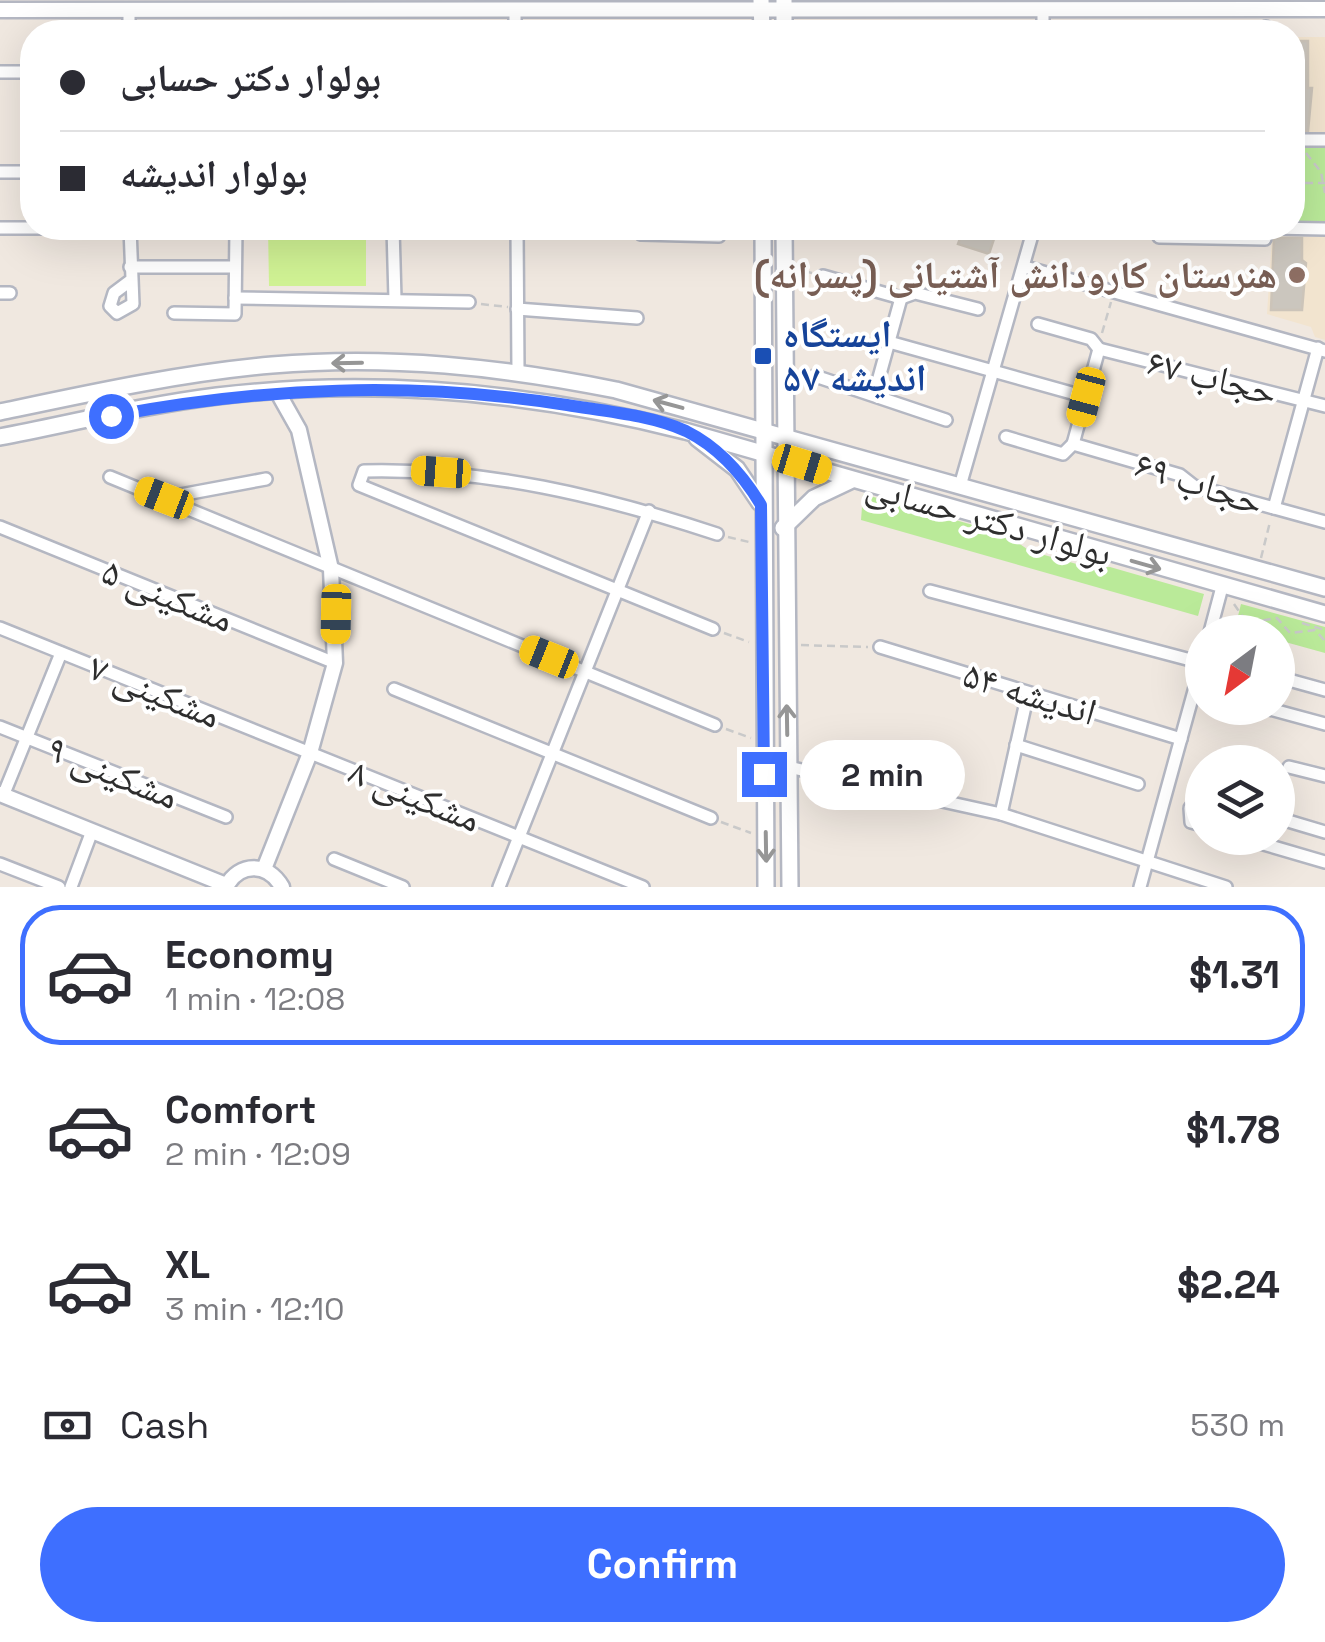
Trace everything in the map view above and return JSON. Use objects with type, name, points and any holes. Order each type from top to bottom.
[{"type":"main road","points":[[762,240],[766,887]]},
{"type":"main road","points":[[784,240],[783,528],[790,887]]},
{"type":"main road","name":"بولوار دکتر حسابی","points":[[0,412],[210,372],[276,365],[400,362],[518,370],[616,390],[1325,588]]},
{"type":"main road","name":"بولوار دکتر حسابی","points":[[0,437],[214,397],[278,390],[458,390],[614,412],[1325,614]]},
{"type":"main road","points":[[685,431],[737,470],[761,505]]},
{"type":"main road","points":[[783,528],[814,498],[854,480]]},
{"type":"street","points":[[0,10],[234,5],[515,10],[784,5],[1325,10]]},
{"type":"street","points":[[129,10],[129,20]]},
{"type":"street","points":[[515,10],[515,20]]},
{"type":"street","points":[[1043,10],[1043,20]]},
{"type":"street","points":[[130,240],[130,274],[235,267]]},
{"type":"street","points":[[174,313],[235,314],[236,240]]},
{"type":"street","points":[[393,240],[395,299]]},
{"type":"street","points":[[517,240],[518,370]]},
{"type":"street","points":[[960,486],[1031,240]]},
{"type":"street","points":[[1025,267],[1321,350],[1274,508]]},
{"type":"street","points":[[823,276],[901,298],[915,293],[978,309]]},
{"type":"street","points":[[236,298],[470,302]]},
{"type":"street","points":[[875,392],[901,298]]},
{"type":"street","points":[[518,308],[637,318]]},
{"type":"street","name":"حجاب ۶۷","points":[[1038,324],[1090,339],[1099,349],[1325,406]]},
{"type":"street","points":[[889,342],[1086,397]]},
{"type":"street","points":[[1072,444],[1099,349]]},
{"type":"street","points":[[815,376],[875,392],[885,403],[946,420]]},
{"type":"street","points":[[264,869],[310,753],[336,663],[331,569],[299,430],[278,390]]},
{"type":"street","points":[[299,430],[301,402],[308,390]]},
{"type":"street","name":"حجاب ۶۹","points":[[1006,438],[1063,454],[1072,444],[1180,474],[1194,486],[1325,522]]},
{"type":"street","points":[[713,629],[359,485],[364,470],[473,474],[649,512],[717,534]]},
{"type":"street","points":[[110,478],[715,725]]},
{"type":"street","points":[[164,498],[266,479]]},
{"type":"street","points":[[500,887],[649,512]]},
{"type":"street","name":"مشکینی ۵","points":[[0,527],[336,663]]},
{"type":"street","points":[[1214,615],[1222,586]]},
{"type":"street","points":[[930,591],[1185,663]]},
{"type":"street","name":"مشکینی ۷","points":[[0,628],[310,753]]},
{"type":"street","name":"اندیشه ۵۴","points":[[880,647],[1181,739]]},
{"type":"street","points":[[60,652],[2,795],[226,886],[242,870],[264,869],[282,887]]},
{"type":"street","points":[[1295,682],[1325,690]]},
{"type":"street","points":[[394,690],[710,818]]},
{"type":"street","points":[[1001,814],[1028,693]]},
{"type":"street","points":[[1295,716],[1325,724]]},
{"type":"street","points":[[1140,887],[1185,725]]},
{"type":"street","name":"مشکینی ۹","points":[[0,727],[226,817]]},
{"type":"street","points":[[1016,745],[1138,784]]},
{"type":"street","name":"مشکینی ۸","points":[[310,753],[643,887]]},
{"type":"street","points":[[788,767],[1001,814],[1226,887]]},
{"type":"street","points":[[1295,768],[1325,776]]},
{"type":"street","points":[[1164,801],[1185,807]]},
{"type":"street","points":[[1295,823],[1325,832]]},
{"type":"street","points":[[71,887],[92,831]]},
{"type":"street","points":[[1295,853],[1325,862]]},
{"type":"street","points":[[334,859],[403,887]]},
{"type":"street","points":[[0,864],[59,887]]},
{"type":"path","points":[[1305,153],[1316,164],[1325,193]]},
{"type":"path","points":[[784,266],[823,276]]},
{"type":"path","points":[[1099,349],[1114,292]]},
{"type":"path","points":[[470,302],[518,308]]},
{"type":"path","points":[[1259,569],[1274,508]]},
{"type":"path","points":[[717,534],[762,546]]},
{"type":"path","points":[[1222,586],[1242,615]]},
{"type":"path","points":[[1298,620],[1325,641]]},
{"type":"path","points":[[713,629],[764,647]]},
{"type":"path","points":[[1295,632],[1325,630]]},
{"type":"path","points":[[786,645],[880,647]]},
{"type":"path","points":[[715,725],[764,742]]},
{"type":"path","points":[[710,818],[766,839]]},
{"type":"shaded area","points":[[1305,37],[1325,37],[1325,138],[1305,138]]},
{"type":"shaded area","name":"هنرستان کارودانش آشتیانی (پسرانه)","points":[[1325,237],[1325,340],[1315,337],[1311,327],[1267,314],[1272,240]]},
{"type":"green space","points":[[1305,144],[1325,145],[1325,222],[1305,221]]},
{"type":"green space","points":[[268,240],[366,240],[366,286],[269,286]]},
{"type":"green space","points":[[863,494],[1005,534],[1030,551],[1091,568],[1110,567],[1204,594],[1198,615],[1194,615],[861,520]]},
{"type":"green space","points":[[1241,604],[1281,615],[1238,615]]},
{"type":"green space","points":[[1295,619],[1325,627],[1325,653],[1295,645]]},
{"type":"building","points":[[1305,41],[1308,88],[1312,88],[1308,131]]},
{"type":"building","points":[[960,240],[994,240],[989,254],[958,244]]},
{"type":"building","points":[[1274,240],[1302,240],[1302,260],[1306,263],[1302,310],[1271,310]]},
{"type":"place","name":"هنرستان کارودانش آشتیانی (پسرانه)","points":[[1297,275]]},
{"type":"place","name":"ایستگاه اندیشه ۵۷","points":[[763,356]]},
{"type":"route","points":[[111,416],[278,390],[398,387],[514,396],[614,412],[685,431],[737,470],[761,505],[764,774]]}]
